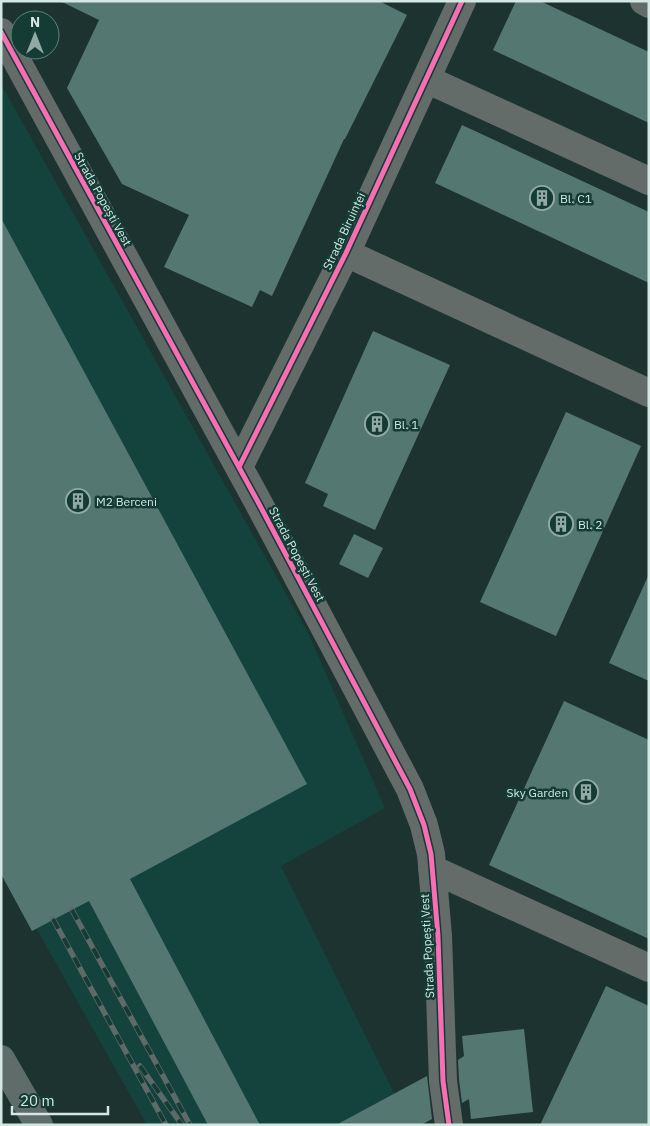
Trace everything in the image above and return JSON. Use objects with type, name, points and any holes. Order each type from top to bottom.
[{"type":"main road","points":[[1,1059],[39,1125]]},
{"type":"street","name":"Strada Biruinței","points":[[239,467],[346,253],[462,1]]},
{"type":"street","points":[[644,1],[649,4]]},
{"type":"street","name":"Strada Popești Vest","points":[[1,32],[239,467],[410,789],[424,825],[431,854],[438,936],[443,1081],[449,1125]]},
{"type":"street","points":[[426,79],[649,181]]},
{"type":"street","points":[[346,253],[649,393]]},
{"type":"street","points":[[432,869],[649,968]]},
{"type":"shaded area","points":[[1,84],[309,635],[385,808],[281,866],[410,1125],[147,1125],[1,863]]},
{"type":"building","points":[[60,1],[379,1],[407,15],[344,139],[272,296],[260,290],[252,307],[164,267],[189,215],[122,184],[67,88],[99,20]]},
{"type":"building","points":[[516,1],[540,1],[649,52],[649,123],[493,50]]},
{"type":"building","name":"Bl. C1","points":[[462,125],[649,212],[649,283],[435,183]]},
{"type":"building","name":"M2 Berceni","points":[[1,218],[307,784],[130,879],[260,1125],[208,1125],[89,901],[32,931],[1,874]]},
{"type":"building","name":"Bl. 1","points":[[373,331],[450,365],[375,530],[323,506],[328,494],[305,483]]},
{"type":"building","name":"Bl. 2","points":[[566,412],[641,446],[556,636],[480,602]]},
{"type":"building","points":[[354,534],[383,548],[368,578],[339,564]]},
{"type":"building","points":[[649,574],[649,681],[609,663]]},
{"type":"building","name":"Sky Garden","points":[[564,701],[649,740],[649,939],[489,865]]},
{"type":"building","points":[[606,986],[649,1006],[649,1125],[540,1125]]},
{"type":"building","points":[[524,1029],[533,1112],[471,1119],[469,1099],[462,1103],[459,1080],[458,1060],[464,1056],[462,1036]]},
{"type":"building","points":[[427,1076],[432,1119],[421,1125],[336,1125]]},
{"type":"railway","points":[[72,910],[190,1125]]},
{"type":"railway","points":[[53,919],[166,1125]]},
{"type":"railway","points":[[140,1066],[182,1125]]},
{"type":"cycle path","points":[[239,467],[346,253],[462,1]]},
{"type":"cycle path","points":[[1,32],[258,502],[410,789],[424,825],[431,854],[438,936],[443,1081],[449,1125]]},
{"type":"place","name":"Bl. C1","points":[[542,198]]},
{"type":"place","name":"Bl. 1","points":[[377,424]]},
{"type":"place","name":"M2 Berceni","points":[[78,501]]},
{"type":"place","name":"Bl. 2","points":[[561,524]]},
{"type":"place","name":"Sky Garden","points":[[586,792]]}]
